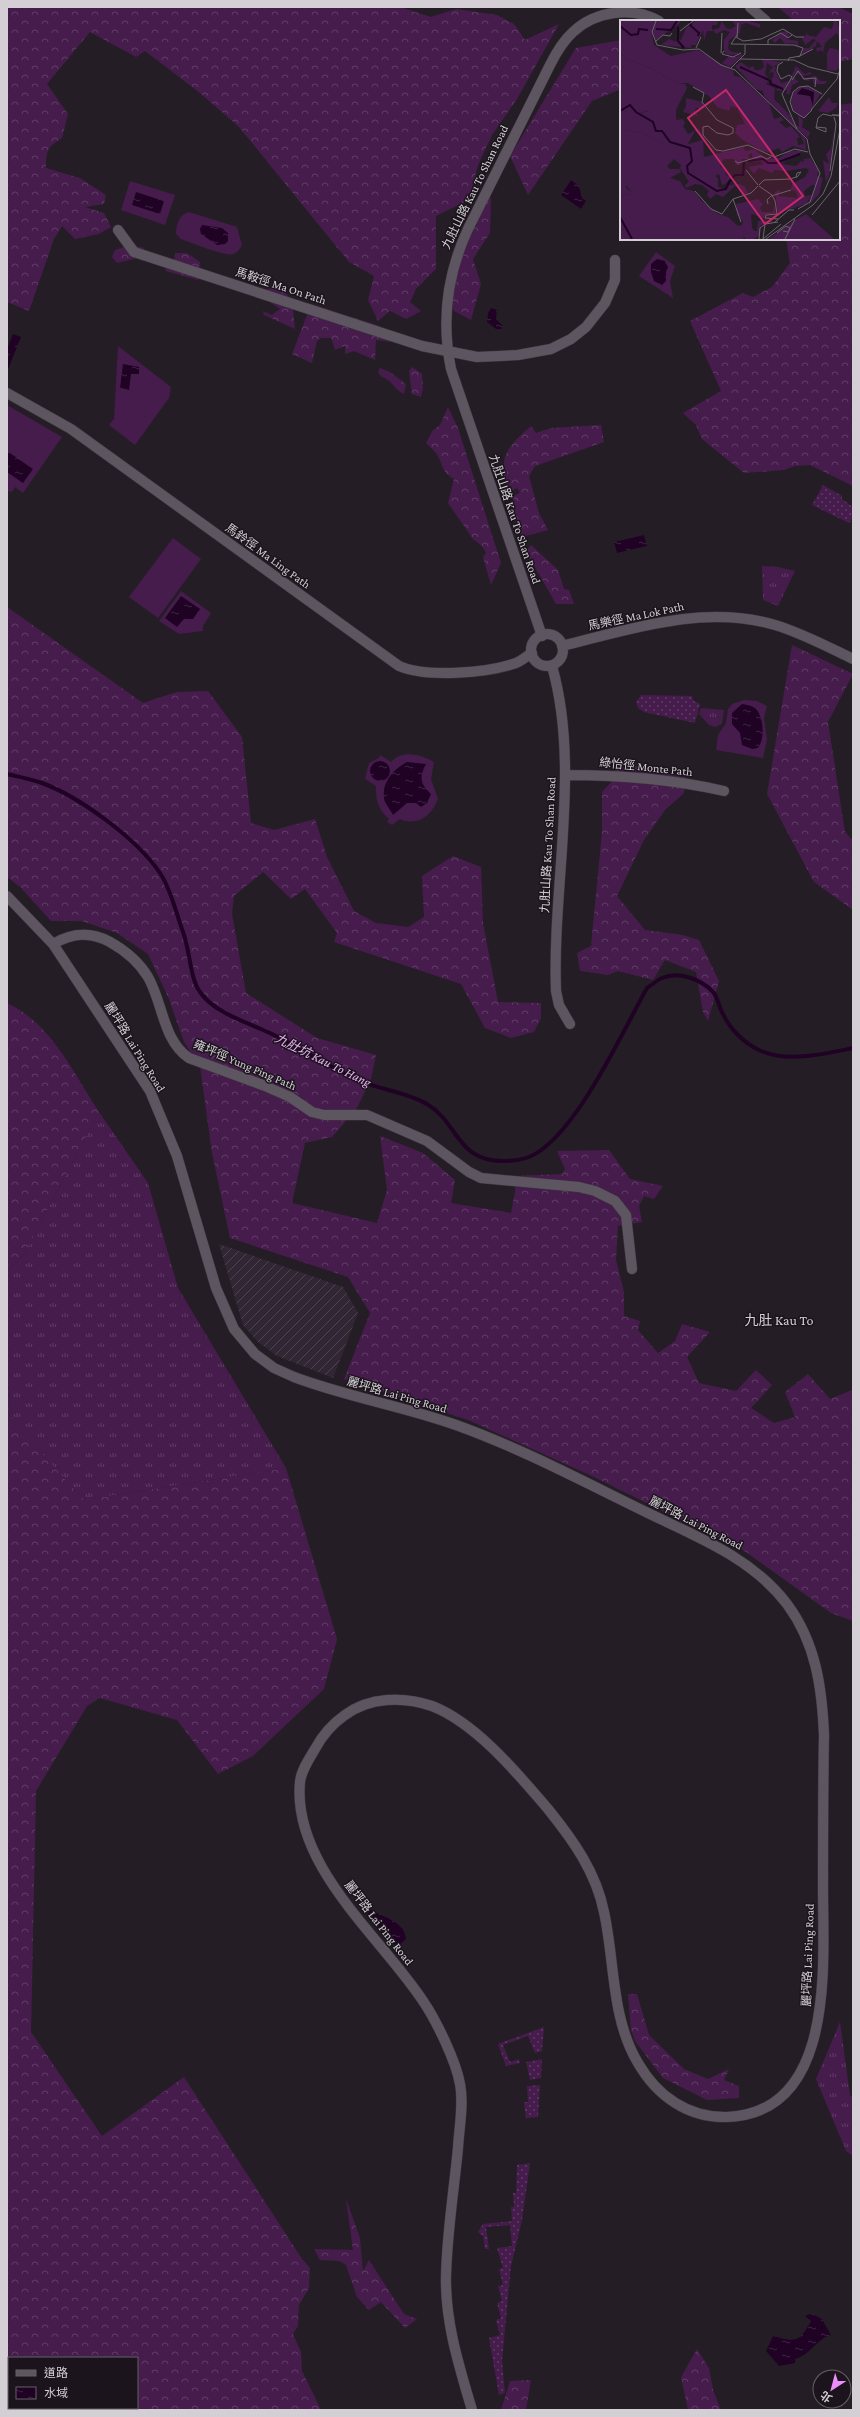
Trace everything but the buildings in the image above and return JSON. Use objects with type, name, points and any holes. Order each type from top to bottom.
[{"type":"street","points":[[750,7],[765,20]]},
{"type":"street","name":"九肚山路 Kau To Shan Road","points":[[542,636],[456,385],[447,352],[445,325],[446,301],[456,257],[468,229],[557,51],[573,31],[583,24],[605,15],[637,14],[656,20]]},
{"type":"street","name":"馬鞍徑 Ma On Path","points":[[118,230],[134,252],[422,346],[478,357],[518,355],[551,349],[570,339],[586,327],[605,303],[615,280],[615,260]]},
{"type":"street","name":"馬鈴徑 Ma Ling Path","points":[[7,393],[71,429],[399,666],[412,672],[426,674],[459,672],[517,662],[532,653]]},
{"type":"street","name":"馬樂徑 Ma Lok Path","points":[[562,646],[680,618],[749,619],[775,625],[853,659]]},
{"type":"street","points":[[542,636],[556,638],[562,646],[560,660],[552,666],[541,665],[536,662],[532,653],[534,642],[542,636]]},
{"type":"street","name":"九肚山路 Kau To Shan Road","points":[[552,666],[563,714],[565,775],[556,976],[560,1005],[570,1024]]},
{"type":"street","name":"綠怡徑 Monte Path","points":[[565,775],[614,775],[691,784],[724,791]]},
{"type":"street","name":"麗坪路 Lai Ping Road","points":[[7,896],[53,944],[150,1091],[177,1156],[222,1306],[234,1329],[252,1350],[274,1368],[299,1379],[435,1418],[499,1441],[722,1549],[753,1570],[787,1604],[804,1633],[816,1665],[822,1696],[824,1734],[821,2005],[814,2040],[797,2077],[788,2088],[769,2104],[745,2114],[720,2117],[697,2113],[665,2098],[648,2080],[634,2058],[624,2031],[610,1959],[604,1913],[595,1879],[576,1845],[548,1810],[492,1748],[466,1726],[435,1707],[406,1700],[366,1704],[349,1712],[334,1724],[320,1740],[300,1779],[302,1820],[310,1842],[324,1869],[339,1896],[423,2001],[441,2035],[460,2083],[461,2113],[446,2276],[448,2313],[455,2357],[472,2410]]},
{"type":"street","name":"雍坪徑 Yung Ping Path","points":[[53,944],[66,936],[81,933],[103,938],[133,958],[148,978],[173,1041],[180,1052],[189,1058],[265,1086],[290,1097],[312,1112],[324,1115],[367,1115],[426,1141],[469,1172],[481,1178],[579,1187],[595,1191],[615,1201],[626,1215],[632,1269]]},
{"type":"shaded area","points":[[219,1244],[343,1287],[358,1313],[333,1378],[277,1356],[258,1342],[243,1325]]},
{"type":"green space","points":[[7,7],[400,7],[431,17],[456,9],[497,15],[514,24],[525,40],[559,24],[517,99],[492,135],[478,165],[469,200],[436,216],[436,269],[416,289],[410,302],[421,311],[406,319],[390,311],[378,321],[368,300],[374,276],[349,262],[239,127],[200,93],[145,51],[136,57],[90,32],[47,84],[68,114],[62,138],[53,144],[48,150],[46,157],[46,168],[80,178],[106,195],[104,204],[85,207],[104,213],[111,227],[99,234],[75,239],[62,226],[54,239],[29,311],[7,302]]},
{"type":"green space","points":[[778,7],[838,7],[853,14],[853,59],[840,62],[840,20],[793,20]]},
{"type":"green space","points":[[620,40],[620,91],[619,90],[592,101],[528,195],[510,156],[576,48]]},
{"type":"green space","points":[[853,103],[853,486],[810,465],[795,466],[784,470],[744,473],[702,439],[696,425],[683,413],[721,391],[690,321],[743,293],[753,297],[772,287],[790,263],[786,240],[840,240],[840,105]]},
{"type":"green space","points":[[130,181],[175,195],[165,225],[121,210]]},
{"type":"green space","points":[[491,198],[490,233],[473,259],[481,284],[471,320],[454,311],[450,304],[464,238],[477,225],[482,200]]},
{"type":"green space","points":[[189,212],[237,227],[242,245],[236,253],[229,254],[207,249],[181,239],[176,234],[177,224],[180,217]]},
{"type":"green space","points":[[130,245],[144,248],[137,258],[117,263],[112,257],[115,250]]},
{"type":"green space","points":[[656,252],[675,266],[670,281],[673,298],[639,276]]},
{"type":"green space","points":[[175,253],[187,253],[200,262],[201,277],[198,280],[166,271],[165,265],[174,261]]},
{"type":"green space","points":[[279,286],[292,300],[295,329],[264,315],[263,311],[272,315],[280,309],[267,300],[265,290]]},
{"type":"green space","points":[[308,303],[380,326],[391,342],[376,340],[375,360],[354,351],[345,354],[345,346],[335,350],[331,338],[321,338],[317,341],[312,363],[292,354],[307,315]]},
{"type":"green space","points":[[118,346],[171,387],[169,398],[135,445],[109,425],[114,419]]},
{"type":"green space","points":[[412,367],[422,374],[423,388],[421,397],[412,394],[409,371]]},
{"type":"green space","points":[[380,368],[390,372],[406,384],[404,394],[380,375],[378,372]]},
{"type":"green space","points":[[7,405],[62,437],[23,493],[15,487],[12,492],[7,491]]},
{"type":"green space","points":[[448,407],[458,428],[501,563],[491,585],[483,557],[486,553],[482,546],[473,539],[448,503],[454,479],[447,473],[436,453],[426,443],[433,430],[440,425]]},
{"type":"green space","points":[[601,425],[604,442],[535,466],[529,476],[539,513],[548,530],[522,537],[516,530],[513,497],[520,492],[517,488],[508,493],[505,481],[504,462],[510,448],[515,441],[531,426],[536,433],[551,428]]},
{"type":"green space","points":[[823,485],[842,496],[842,499],[853,507],[853,517],[849,523],[812,505]]},
{"type":"green space","points":[[173,538],[201,559],[158,618],[129,597]]},
{"type":"green space","points":[[531,545],[558,570],[564,589],[569,590],[574,604],[556,604],[526,551]]},
{"type":"green space","points":[[762,566],[778,567],[795,571],[778,606],[763,600]]},
{"type":"green space","points":[[181,591],[211,613],[203,626],[203,631],[179,634],[159,621]]},
{"type":"green space","points":[[7,607],[143,703],[177,692],[208,691],[242,737],[251,823],[274,830],[315,819],[327,857],[354,911],[376,923],[408,927],[424,917],[422,876],[453,856],[481,867],[483,923],[498,1002],[541,1003],[541,1018],[534,1032],[511,1038],[485,1028],[461,984],[334,942],[337,933],[305,889],[291,899],[263,872],[234,896],[232,914],[246,993],[317,1038],[376,1055],[371,1079],[357,1108],[332,1137],[305,1143],[292,1203],[377,1223],[387,1190],[380,1136],[423,1153],[455,1180],[451,1203],[511,1213],[515,1192],[515,1176],[562,1174],[565,1169],[557,1151],[609,1150],[630,1179],[663,1186],[654,1199],[644,1196],[639,1206],[642,1222],[618,1226],[616,1260],[624,1292],[624,1316],[640,1321],[638,1330],[658,1353],[675,1341],[682,1324],[710,1332],[687,1357],[699,1383],[736,1391],[756,1370],[772,1385],[751,1408],[774,1423],[795,1417],[785,1392],[808,1374],[830,1399],[852,1390],[853,1382],[853,1621],[831,1613],[746,1552],[594,1477],[468,1420],[344,1379],[370,1313],[348,1277],[230,1238],[212,1153],[200,1066],[184,1042],[169,999],[148,954],[117,933],[82,921],[51,921],[20,887],[7,877]]},
{"type":"green space","points":[[792,645],[853,674],[828,722],[845,832],[853,841],[853,910],[814,882],[767,794]]},
{"type":"green space","points":[[641,695],[692,696],[694,701],[700,704],[695,723],[644,712],[638,708],[636,702]]},
{"type":"green space","points":[[744,700],[757,701],[767,706],[764,718],[767,740],[763,758],[716,750],[718,735],[726,723],[728,709],[732,704]]},
{"type":"green space","points":[[701,708],[724,710],[722,724],[715,727],[709,725],[699,714]]},
{"type":"green space","points":[[406,754],[412,754],[434,762],[431,779],[438,799],[432,810],[424,818],[413,822],[400,819],[392,825],[387,822],[389,819],[380,808],[377,800],[376,786],[365,779],[369,763],[379,758],[380,755],[391,762]]},
{"type":"green space","points":[[615,761],[686,778],[684,793],[665,810],[644,840],[617,896],[645,930],[683,935],[699,940],[719,981],[708,1021],[703,1012],[696,972],[665,960],[653,980],[618,971],[608,975],[580,971],[577,953],[591,946],[602,832],[602,792],[614,779]]},
{"type":"green space","points":[[7,1003],[23,1012],[49,1036],[71,1066],[99,1112],[24,1254],[7,1272]]},
{"type":"green space","points":[[99,1112],[148,1183],[178,1288],[286,1468],[84,1500],[13,1422],[7,1378],[7,1272],[24,1254]]},
{"type":"green space","points":[[7,1378],[13,1422],[84,1500],[286,1468],[337,1639],[324,1689],[253,1756],[218,1774],[177,1720],[100,1698],[87,1706],[36,1791],[31,2032],[102,2136],[184,2077],[302,2259],[310,2268],[309,2288],[299,2305],[298,2326],[293,2334],[301,2352],[302,2371],[321,2410],[7,2410]]},
{"type":"green space","points":[[628,1994],[637,1994],[649,2035],[684,2069],[708,2079],[729,2069],[724,2080],[739,2086],[739,2098],[707,2100],[663,2078],[635,2041],[631,2030]]},
{"type":"green space","points":[[840,2022],[850,2095],[853,2098],[853,2156],[846,2151],[816,2079]]},
{"type":"green space","points":[[544,2027],[542,2051],[535,2053],[528,2036],[503,2045],[510,2062],[519,2059],[520,2063],[506,2066],[498,2044]]},
{"type":"green space","points":[[542,2059],[541,2078],[530,2080],[526,2062]]},
{"type":"green space","points":[[540,2085],[538,2117],[526,2118],[524,2102],[528,2102],[527,2086]]},
{"type":"green space","points":[[530,2163],[522,2220],[511,2266],[502,2361],[505,2393],[499,2395],[489,2338],[500,2335],[496,2320],[501,2318],[497,2303],[502,2301],[498,2286],[503,2285],[499,2269],[503,2268],[497,2248],[512,2246],[510,2225],[486,2227],[489,2249],[485,2249],[483,2236],[478,2232],[483,2224],[512,2221],[511,2207],[514,2207],[513,2193],[516,2193],[517,2165]]},
{"type":"green space","points":[[346,2199],[360,2238],[363,2271],[369,2260],[404,2314],[417,2319],[405,2328],[381,2302],[369,2310],[357,2297],[346,2265],[339,2261],[320,2260],[314,2249],[353,2250]]},
{"type":"green space","points":[[697,2349],[709,2368],[713,2390],[721,2410],[688,2410],[681,2377]]},
{"type":"green space","points":[[531,2380],[526,2410],[501,2410],[510,2381]]},
{"type":"water","points":[[571,180],[579,186],[582,198],[586,201],[581,209],[561,195]]},
{"type":"water","points":[[136,192],[164,201],[160,214],[132,205]]},
{"type":"water","points":[[202,225],[222,228],[228,233],[228,241],[225,244],[217,245],[201,234],[200,229]]},
{"type":"water","points":[[657,259],[665,261],[668,267],[666,272],[666,281],[662,285],[654,281],[651,272],[651,264]]},
{"type":"water","points":[[491,308],[497,310],[496,319],[503,326],[501,329],[496,329],[487,322],[488,313]]},
{"type":"water","points":[[13,334],[21,337],[7,372],[7,349]]},
{"type":"water","points":[[123,364],[139,367],[139,374],[131,374],[129,390],[120,388]]},
{"type":"water","points":[[7,451],[33,469],[23,483],[7,472]]},
{"type":"water","points":[[644,535],[647,546],[617,553],[614,542]]},
{"type":"water","points":[[181,596],[200,609],[193,619],[184,619],[177,627],[165,618]]},
{"type":"water","points":[[742,704],[749,705],[756,709],[761,718],[763,734],[758,748],[752,749],[742,745],[740,733],[732,724],[732,713]]},
{"type":"water","points":[[380,761],[387,764],[390,771],[387,778],[380,781],[373,778],[370,771],[373,764]]},
{"type":"water","points":[[407,762],[426,764],[422,773],[422,780],[423,784],[431,794],[427,803],[421,807],[416,803],[407,803],[393,815],[384,800],[385,786],[393,772]]},
{"type":"water","points":[[371,1910],[398,1924],[405,1933],[406,1939],[397,1947],[368,1913]]},
{"type":"water","points":[[811,2313],[822,2319],[831,2335],[821,2340],[801,2357],[795,2359],[796,2363],[779,2366],[766,2351],[773,2336],[792,2340],[800,2337],[811,2321],[805,2316]]},
{"type":"waterway","name":"九肚坑 Kau To Hang","points":[[7,774],[42,783],[73,798],[107,820],[123,833],[150,860],[164,879],[170,894],[185,939],[194,980],[200,992],[215,1007],[234,1018],[274,1035],[363,1082],[420,1100],[438,1112],[459,1140],[467,1148],[476,1155],[488,1159],[510,1161],[529,1157],[546,1146],[563,1129],[580,1107],[596,1082],[647,988],[662,978],[675,975],[682,976],[696,980],[708,987],[715,994],[726,1020],[734,1030],[748,1044],[759,1050],[770,1054],[793,1057],[818,1055],[853,1048]]},
{"type":"district","name":"九肚 Kau To","points":[[779,1320]]}]
